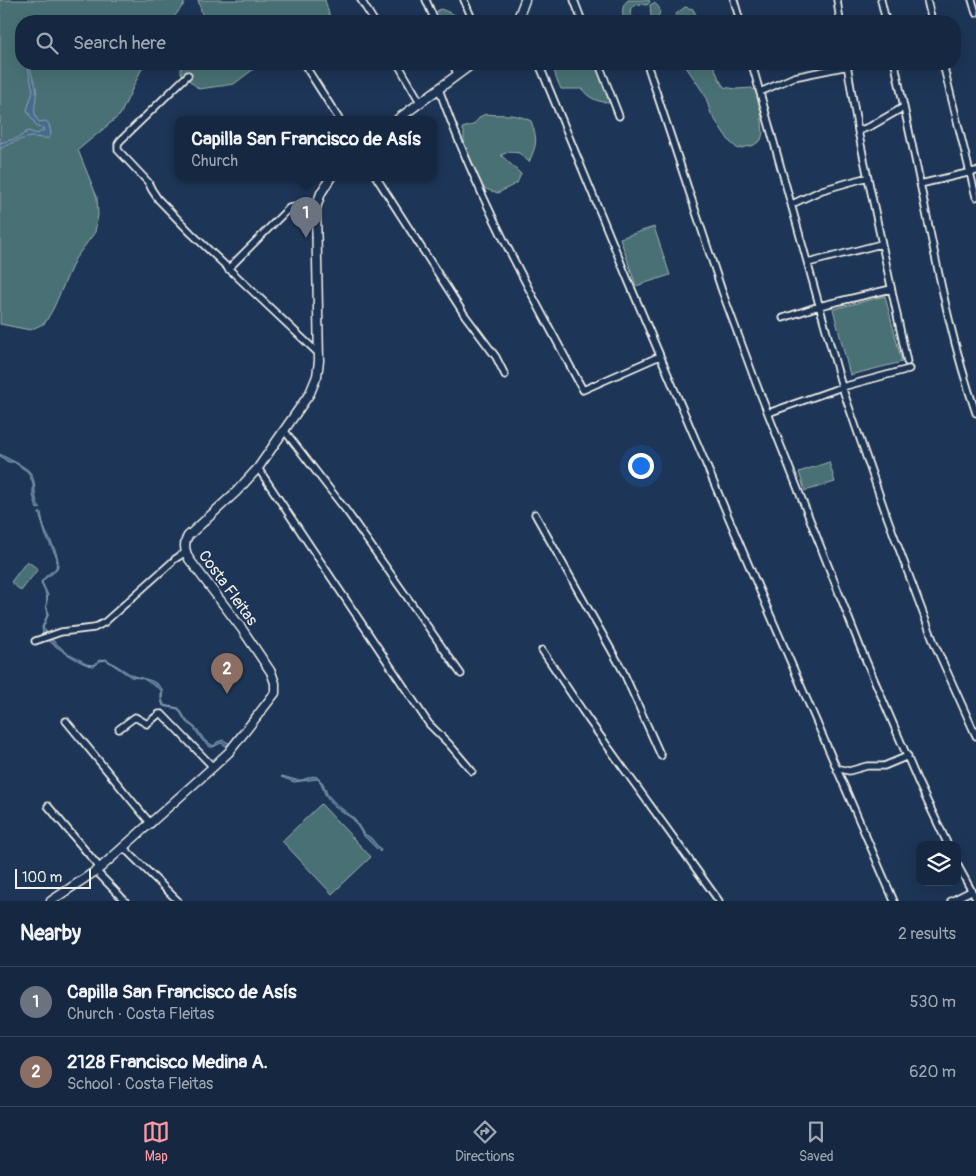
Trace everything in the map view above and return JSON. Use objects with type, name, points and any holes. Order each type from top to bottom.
[{"type":"main road","points":[[520,15],[525,0]]},
{"type":"main road","points":[[402,116],[463,70]]},
{"type":"main road","name":"Costa Fleitas","points":[[51,901],[98,869],[124,848],[213,768],[229,752],[275,693],[275,683],[271,672],[186,552],[185,542],[188,536],[236,492],[258,468],[315,383],[319,354],[316,218],[318,200],[329,181]]},
{"type":"street","points":[[361,0],[370,15]]},
{"type":"street","points":[[426,0],[432,15]]},
{"type":"street","points":[[464,0],[470,15]]},
{"type":"street","points":[[574,0],[580,15]]},
{"type":"street","points":[[734,0],[738,15]]},
{"type":"street","points":[[837,0],[839,15]]},
{"type":"street","points":[[881,0],[885,15]]},
{"type":"street","points":[[927,0],[931,15]]},
{"type":"street","points":[[972,0],[976,13]]},
{"type":"street","points":[[308,70],[337,116]]},
{"type":"street","points":[[401,70],[420,102]]},
{"type":"street","points":[[455,70],[457,74]]},
{"type":"street","points":[[541,70],[660,356],[894,901]]},
{"type":"street","points":[[601,70],[620,116]]},
{"type":"street","points":[[649,70],[722,291],[768,413],[861,650],[946,841]]},
{"type":"street","points":[[754,70],[842,387],[931,635],[976,736]]},
{"type":"street","points":[[760,92],[794,77],[825,70]]},
{"type":"street","points":[[848,70],[858,131],[907,362]]},
{"type":"street","points":[[896,70],[929,234],[965,380],[976,413]]},
{"type":"street","points":[[945,70],[973,172],[976,197]]},
{"type":"street","points":[[188,75],[120,142],[118,150],[148,182],[158,199],[228,269],[319,354]]},
{"type":"street","points":[[439,89],[459,144],[515,263],[583,390],[660,356]]},
{"type":"street","points":[[858,131],[904,107]]},
{"type":"street","points":[[920,184],[973,172]]},
{"type":"street","points":[[792,204],[822,190],[868,177]]},
{"type":"street","points":[[379,181],[464,314],[496,357],[505,375]]},
{"type":"street","points":[[228,269],[289,208],[295,207],[316,218]]},
{"type":"street","points":[[808,263],[881,244]]},
{"type":"street","points":[[783,318],[820,306],[891,290]]},
{"type":"street","points":[[768,413],[842,387],[909,369]]},
{"type":"street","points":[[284,430],[348,513],[461,674]]},
{"type":"street","points":[[258,468],[429,724],[449,744],[472,772]]},
{"type":"street","points":[[535,514],[622,669],[662,756]]},
{"type":"street","points":[[35,641],[60,632],[94,628],[105,622],[186,552]]},
{"type":"street","points":[[542,650],[588,719],[719,901]]},
{"type":"street","points":[[119,729],[135,718],[147,724],[162,714],[213,768]]},
{"type":"street","points":[[66,721],[151,824]]},
{"type":"street","points":[[837,770],[841,769],[849,772],[867,766],[884,766],[908,756]]},
{"type":"street","points":[[48,806],[125,901]]},
{"type":"street","points":[[124,848],[178,901]]},
{"type":"street","points":[[961,872],[976,900]]},
{"type":"street","points":[[951,901],[971,891]]},
{"type":"green space","points":[[0,0],[187,0],[176,15],[15,15],[15,70],[141,70],[120,115],[78,150],[97,197],[98,215],[95,232],[75,259],[54,307],[45,323],[30,330],[0,324]]},
{"type":"green space","points":[[198,0],[325,0],[329,15],[202,15]]},
{"type":"green space","points":[[628,0],[649,0],[650,2],[647,5],[638,4],[631,8],[631,15],[623,15],[624,5]]},
{"type":"green space","points":[[654,3],[657,5],[660,11],[658,15],[651,15],[650,5]]},
{"type":"green space","points":[[685,7],[693,9],[696,15],[676,15]]},
{"type":"green space","points":[[441,9],[455,15],[436,15],[437,11]]},
{"type":"green space","points":[[181,70],[252,70],[234,84],[199,89],[181,73]]},
{"type":"green space","points":[[554,70],[598,70],[604,82],[610,103],[594,99],[582,89],[561,89]]},
{"type":"green space","points":[[688,70],[715,70],[724,87],[736,89],[752,88],[760,97],[763,133],[761,140],[754,145],[738,149],[730,142],[711,114],[705,95]]},
{"type":"green space","points":[[486,114],[514,115],[525,118],[531,121],[536,138],[529,162],[519,153],[511,151],[501,155],[521,174],[517,183],[498,193],[485,188],[474,175],[468,161],[462,128],[473,125],[481,116]]},
{"type":"green space","points":[[654,227],[670,275],[636,286],[620,238]]},
{"type":"green space","points":[[885,296],[902,362],[850,375],[833,309]]},
{"type":"green space","points":[[829,462],[835,482],[805,491],[799,472]]},
{"type":"green space","points":[[27,561],[38,569],[21,591],[11,582]]},
{"type":"green space","points":[[321,804],[371,857],[332,894],[282,841]]},
{"type":"water","points":[[28,70],[31,70],[36,87],[36,118],[39,122],[46,121],[49,124],[51,134],[49,138],[32,137],[0,149],[0,143],[18,138],[28,131],[37,134],[44,130],[37,127],[27,110],[33,91]]},
{"type":"water","points":[[0,454],[22,465],[28,470],[33,479],[36,499],[41,508],[37,509],[33,495],[33,483],[28,472],[14,462],[8,462]]},
{"type":"water","points":[[41,512],[45,530],[58,560],[57,569],[42,582],[48,595],[47,602],[46,593],[41,582],[56,568],[57,558],[46,536],[39,513]]},
{"type":"water","points":[[47,608],[49,613],[43,628],[47,632],[43,634],[42,627],[48,613]]},
{"type":"water","points":[[49,637],[67,653],[85,663],[70,656],[47,640]]},
{"type":"water","points":[[106,659],[140,678],[131,677],[106,660],[100,661],[95,666],[88,664],[94,665],[99,660]]},
{"type":"water","points":[[143,678],[155,683],[163,690],[162,699],[164,705],[179,708],[187,721],[197,729],[205,741],[214,746],[217,742],[223,740],[231,744],[228,747],[221,743],[213,747],[210,747],[202,740],[194,728],[186,722],[178,709],[163,706],[161,700],[161,690]]},
{"type":"water","points":[[282,776],[296,780],[313,776],[317,777],[323,783],[327,794],[337,805],[354,818],[363,833],[371,838],[381,850],[380,852],[363,835],[353,819],[333,806],[317,779],[294,782]]},
{"type":"place","name":"Capilla San Francisco de Asís","points":[[306,238]]},
{"type":"place","name":"2128 Francisco Medina A.","points":[[227,694]]}]
